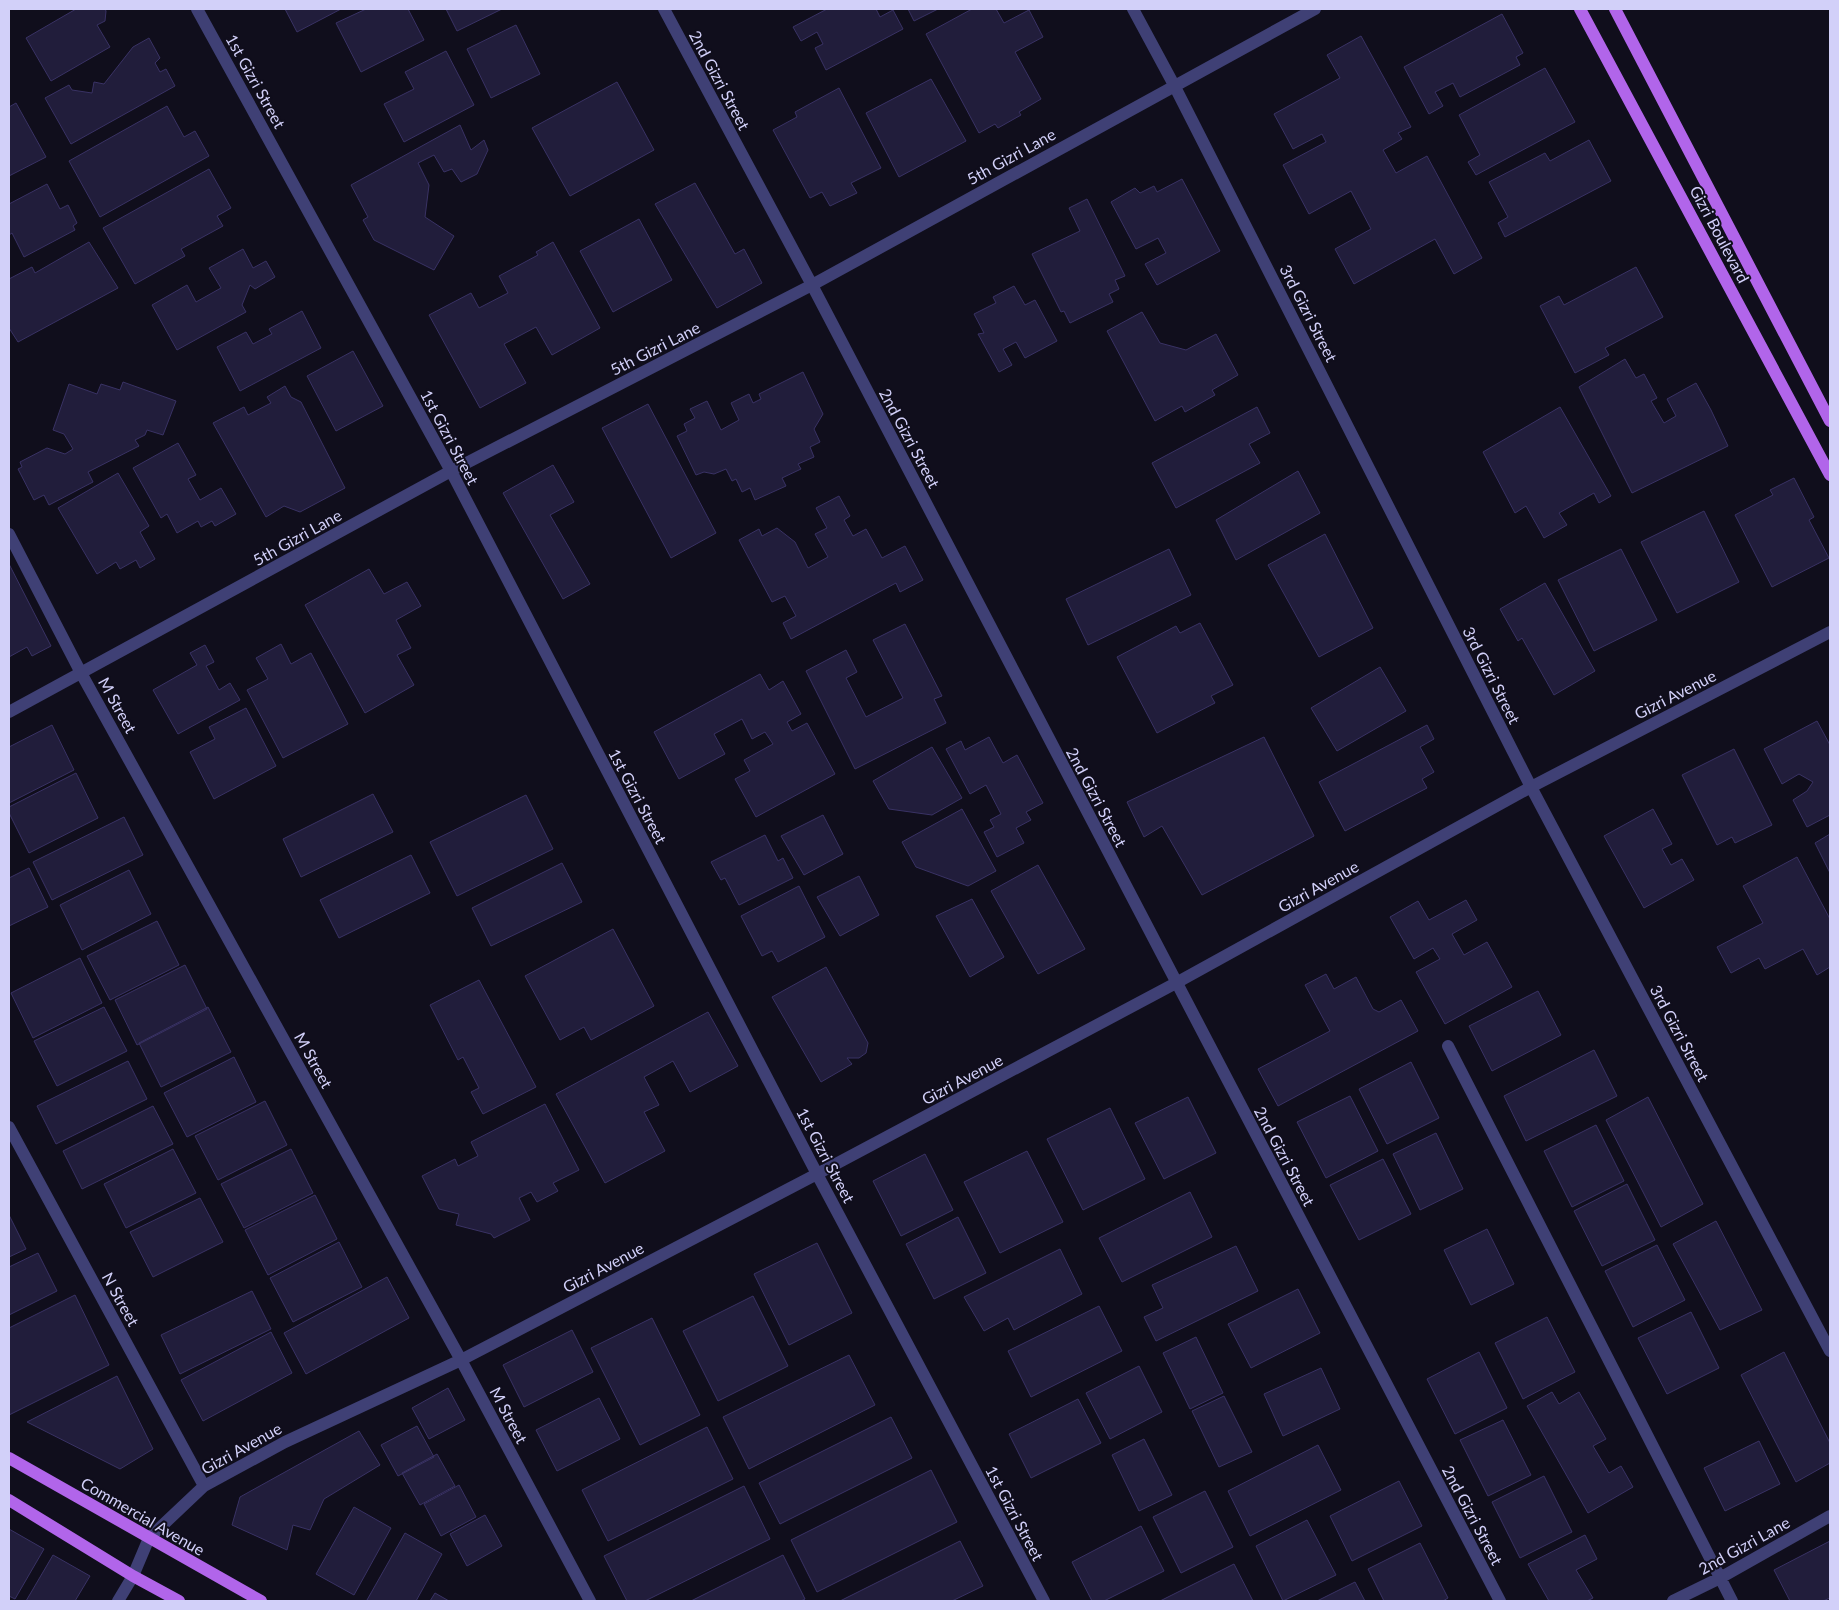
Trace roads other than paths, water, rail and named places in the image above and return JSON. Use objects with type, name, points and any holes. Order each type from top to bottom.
[{"type":"main road","name":"Gizri Boulevard","points":[[1580,9],[1830,474]]},
{"type":"main road","name":"Gizri Boulevard","points":[[1615,9],[1830,421]]},
{"type":"main road","name":"Commercial Avenue","points":[[9,1458],[261,1601]]},
{"type":"main road","points":[[9,1500],[133,1576],[179,1601]]},
{"type":"street","name":"1st Gizri Street","points":[[197,9],[451,471],[817,1174],[1044,1601]]},
{"type":"street","name":"2nd Gizri Street","points":[[664,9],[812,285],[1500,1601]]},
{"type":"street","name":"3rd Gizri Street","points":[[1133,9],[1174,85],[1531,787],[1830,1351]]},
{"type":"street","name":"5th Gizri Lane","points":[[9,712],[451,471],[812,285],[1314,9]]},
{"type":"street","name":"M Street","points":[[9,534],[82,673],[462,1360],[590,1601]]},
{"type":"street","name":"Gizri Avenue","points":[[118,1601],[133,1576],[149,1538],[204,1486],[285,1442],[462,1360],[817,1174],[1176,983],[1531,787],[1830,632]]},
{"type":"street","points":[[1448,1046],[1732,1601]]},
{"type":"street","name":"N Street","points":[[9,1127],[204,1486]]},
{"type":"street","name":"2nd Gizri Lane","points":[[1673,1601],[1720,1578],[1830,1516]]}]
